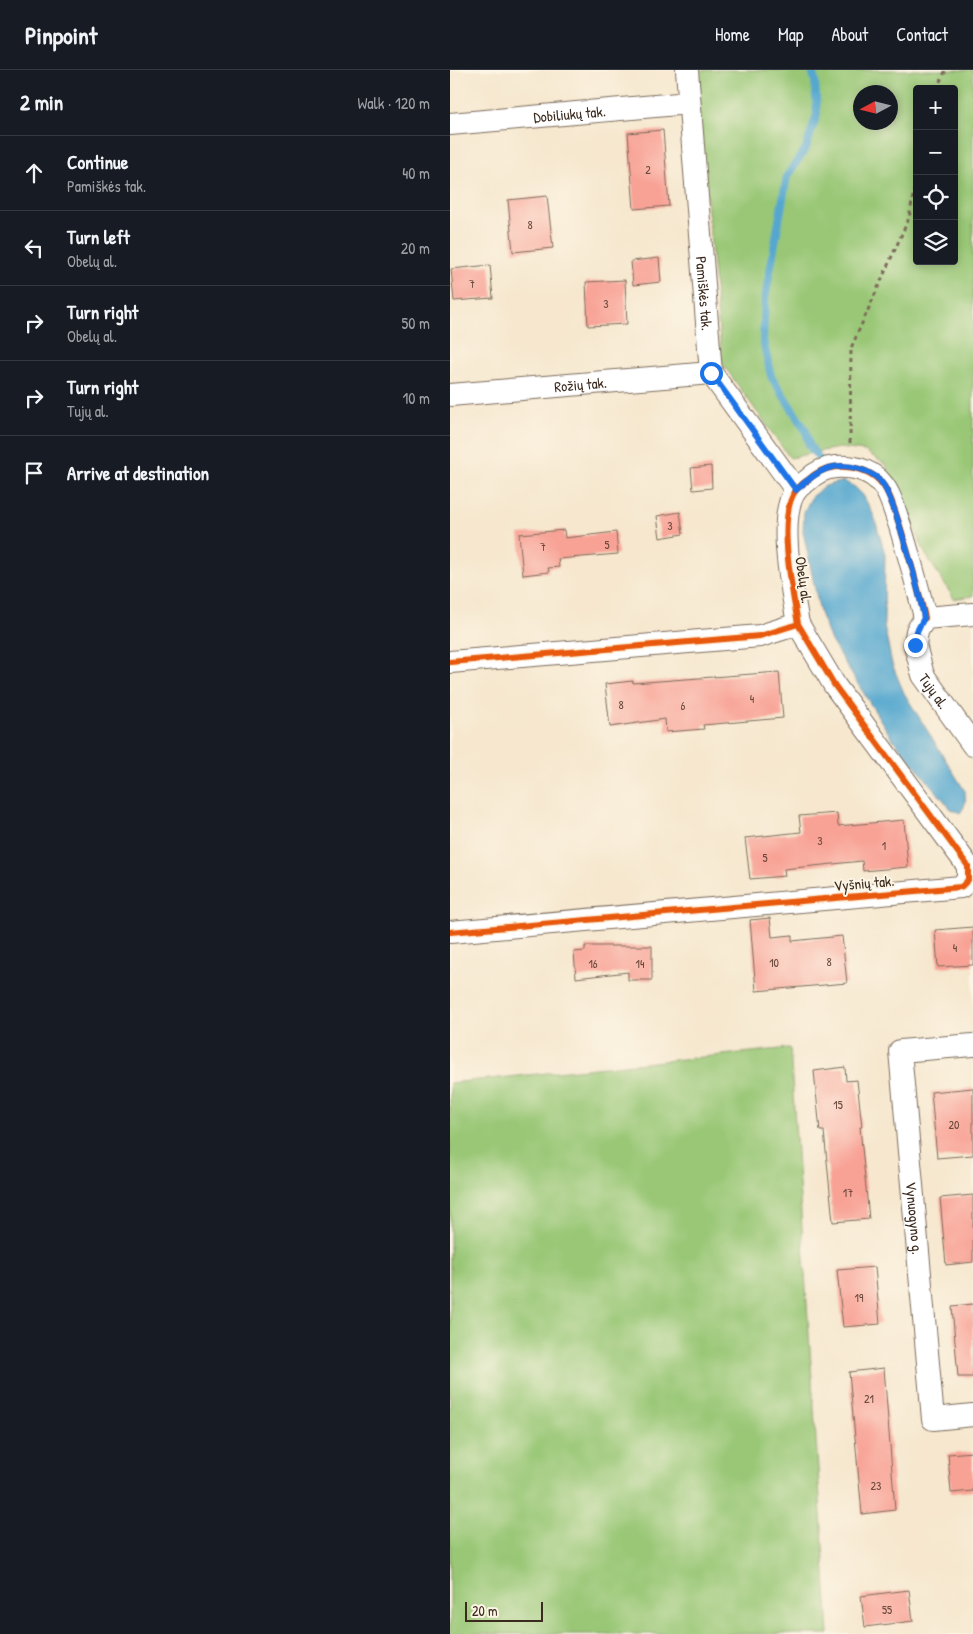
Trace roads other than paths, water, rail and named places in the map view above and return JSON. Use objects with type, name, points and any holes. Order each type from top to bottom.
[{"type":"street","name":"Pamiškės tak.","points":[[687,70],[711,373]]},
{"type":"street","name":"Dobiliukų tak.","points":[[450,124],[689,103]]},
{"type":"street","name":"Rožių tak.","points":[[450,394],[711,373]]},
{"type":"street","points":[[711,373],[796,490],[814,474],[830,467],[849,466],[871,473],[884,485],[894,509],[917,581],[924,618],[973,614]]},
{"type":"street","name":"Obelų al.","points":[[450,662],[760,636],[798,624],[786,531],[789,505],[796,490]]},
{"type":"street","name":"Tujų al.","points":[[924,618],[917,631],[915,645],[923,675],[973,746]]},
{"type":"street","name":"Vyšnių tak.","points":[[450,932],[961,887],[968,880],[968,866],[835,686],[798,624]]},
{"type":"street","name":"Vynuogyno g.","points":[[973,1044],[900,1051],[934,1419],[973,1415]]},
{"type":"water","points":[[843,481],[855,487],[863,495],[874,516],[885,554],[884,625],[892,664],[904,693],[965,791],[965,803],[960,813],[951,809],[891,737],[831,641],[820,613],[803,531],[804,512],[812,496],[825,486]]},
{"type":"waterway","points":[[812,70],[815,81],[817,114],[806,148],[787,176],[765,299],[763,340],[771,376],[806,431],[809,445],[820,460]]}]
